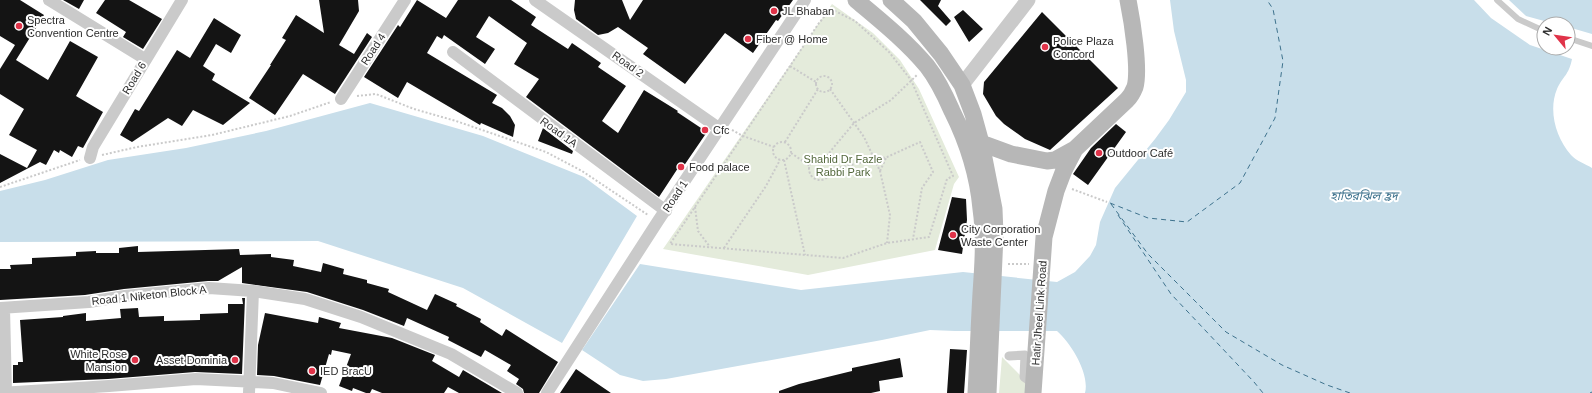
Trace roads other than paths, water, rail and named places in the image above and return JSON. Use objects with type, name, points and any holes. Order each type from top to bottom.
[{"type":"main road","points":[[856,0],[897,35],[927,67],[942,90],[958,123],[974,145],[1047,161],[1055,160],[1075,149]]},
{"type":"main road","points":[[892,0],[914,21],[941,54],[962,85],[973,114],[974,145],[994,209],[984,351],[976,393]]},
{"type":"main road","name":"Hatir Jheel Link Road","points":[[1033,389],[1044,237],[1059,184],[1064,170],[1075,149],[1127,100],[1132,94],[1135,86],[1136,57],[1128,0]]},
{"type":"main road","points":[[984,351],[988,393]]},
{"type":"street","points":[[49,0],[145,59]]},
{"type":"street","name":"Road 6","points":[[90,158],[93,147],[182,0]]},
{"type":"street","name":"Road 4","points":[[341,98],[405,0]]},
{"type":"street","name":"Road 1","points":[[547,393],[658,221],[805,0]]},
{"type":"street","points":[[962,85],[1028,0]]},
{"type":"street","name":"Road 2","points":[[543,2],[720,129]]},
{"type":"street","name":"Road 1A","points":[[453,52],[666,211]]},
{"type":"street","name":"Road 1 Niketon Block A","points":[[2,308],[88,302],[125,296],[209,288],[253,291],[306,300],[361,317],[451,354],[517,393]]},
{"type":"street","points":[[249,393],[253,291]]},
{"type":"street","points":[[2,308],[6,393]]},
{"type":"street","points":[[1009,356],[1025,355],[1024,377],[1033,389]]},
{"type":"street","points":[[0,392],[6,393],[123,385],[196,378],[274,383],[321,393]]},
{"type":"lane","points":[[1497,0],[1518,19],[1536,27]]},
{"type":"lane","points":[[1576,41],[1592,46]]},
{"type":"water","name":"হাতিরঝিল হ্রদ","points":[[1170,0],[1474,0],[1491,18],[1530,45],[1536,47],[1536,56],[1563,56],[1572,59],[1568,72],[1557,89],[1553,106],[1555,124],[1561,141],[1571,155],[1592,168],[1592,393],[1085,393],[1085,377],[1078,359],[1068,343],[1057,331],[930,330],[666,379],[643,381],[620,375],[582,350],[640,264],[801,290],[963,272],[1057,282],[1075,272],[1090,256],[1096,245],[1100,222],[1115,188],[1155,139],[1169,120],[1186,92],[1186,80],[1174,31]]},
{"type":"water","points":[[1509,0],[1592,0],[1592,34],[1576,29],[1576,16],[1536,16],[1536,19],[1526,16]]},
{"type":"water","points":[[370,103],[483,136],[584,177],[637,216],[562,343],[463,288],[318,241],[0,242],[0,191],[45,180],[108,160],[186,148],[266,131]]},
{"type":"place","name":"JL Bhaban","points":[[774,11]]},
{"type":"place","name":"Spectra Convention Centre","points":[[19,26]]},
{"type":"place","name":"Fiber @ Home","points":[[748,39]]},
{"type":"place","name":"Police Plaza Concord","points":[[1045,47]]},
{"type":"place","name":"Cfc","points":[[705,130]]},
{"type":"place","name":"Outdoor Café","points":[[1099,153]]},
{"type":"place","name":"Food palace","points":[[681,167]]},
{"type":"place","name":"City Corporation Waste Center","points":[[953,235]]},
{"type":"place","name":"White Rose Mansion","points":[[135,360]]},
{"type":"place","name":"Asset Dominia","points":[[235,360]]},
{"type":"place","name":"IED BracU","points":[[312,371]]},
{"type":"park label","name":"Shahid Dr Fazle Rabbi Park","points":[[843,165]]}]
